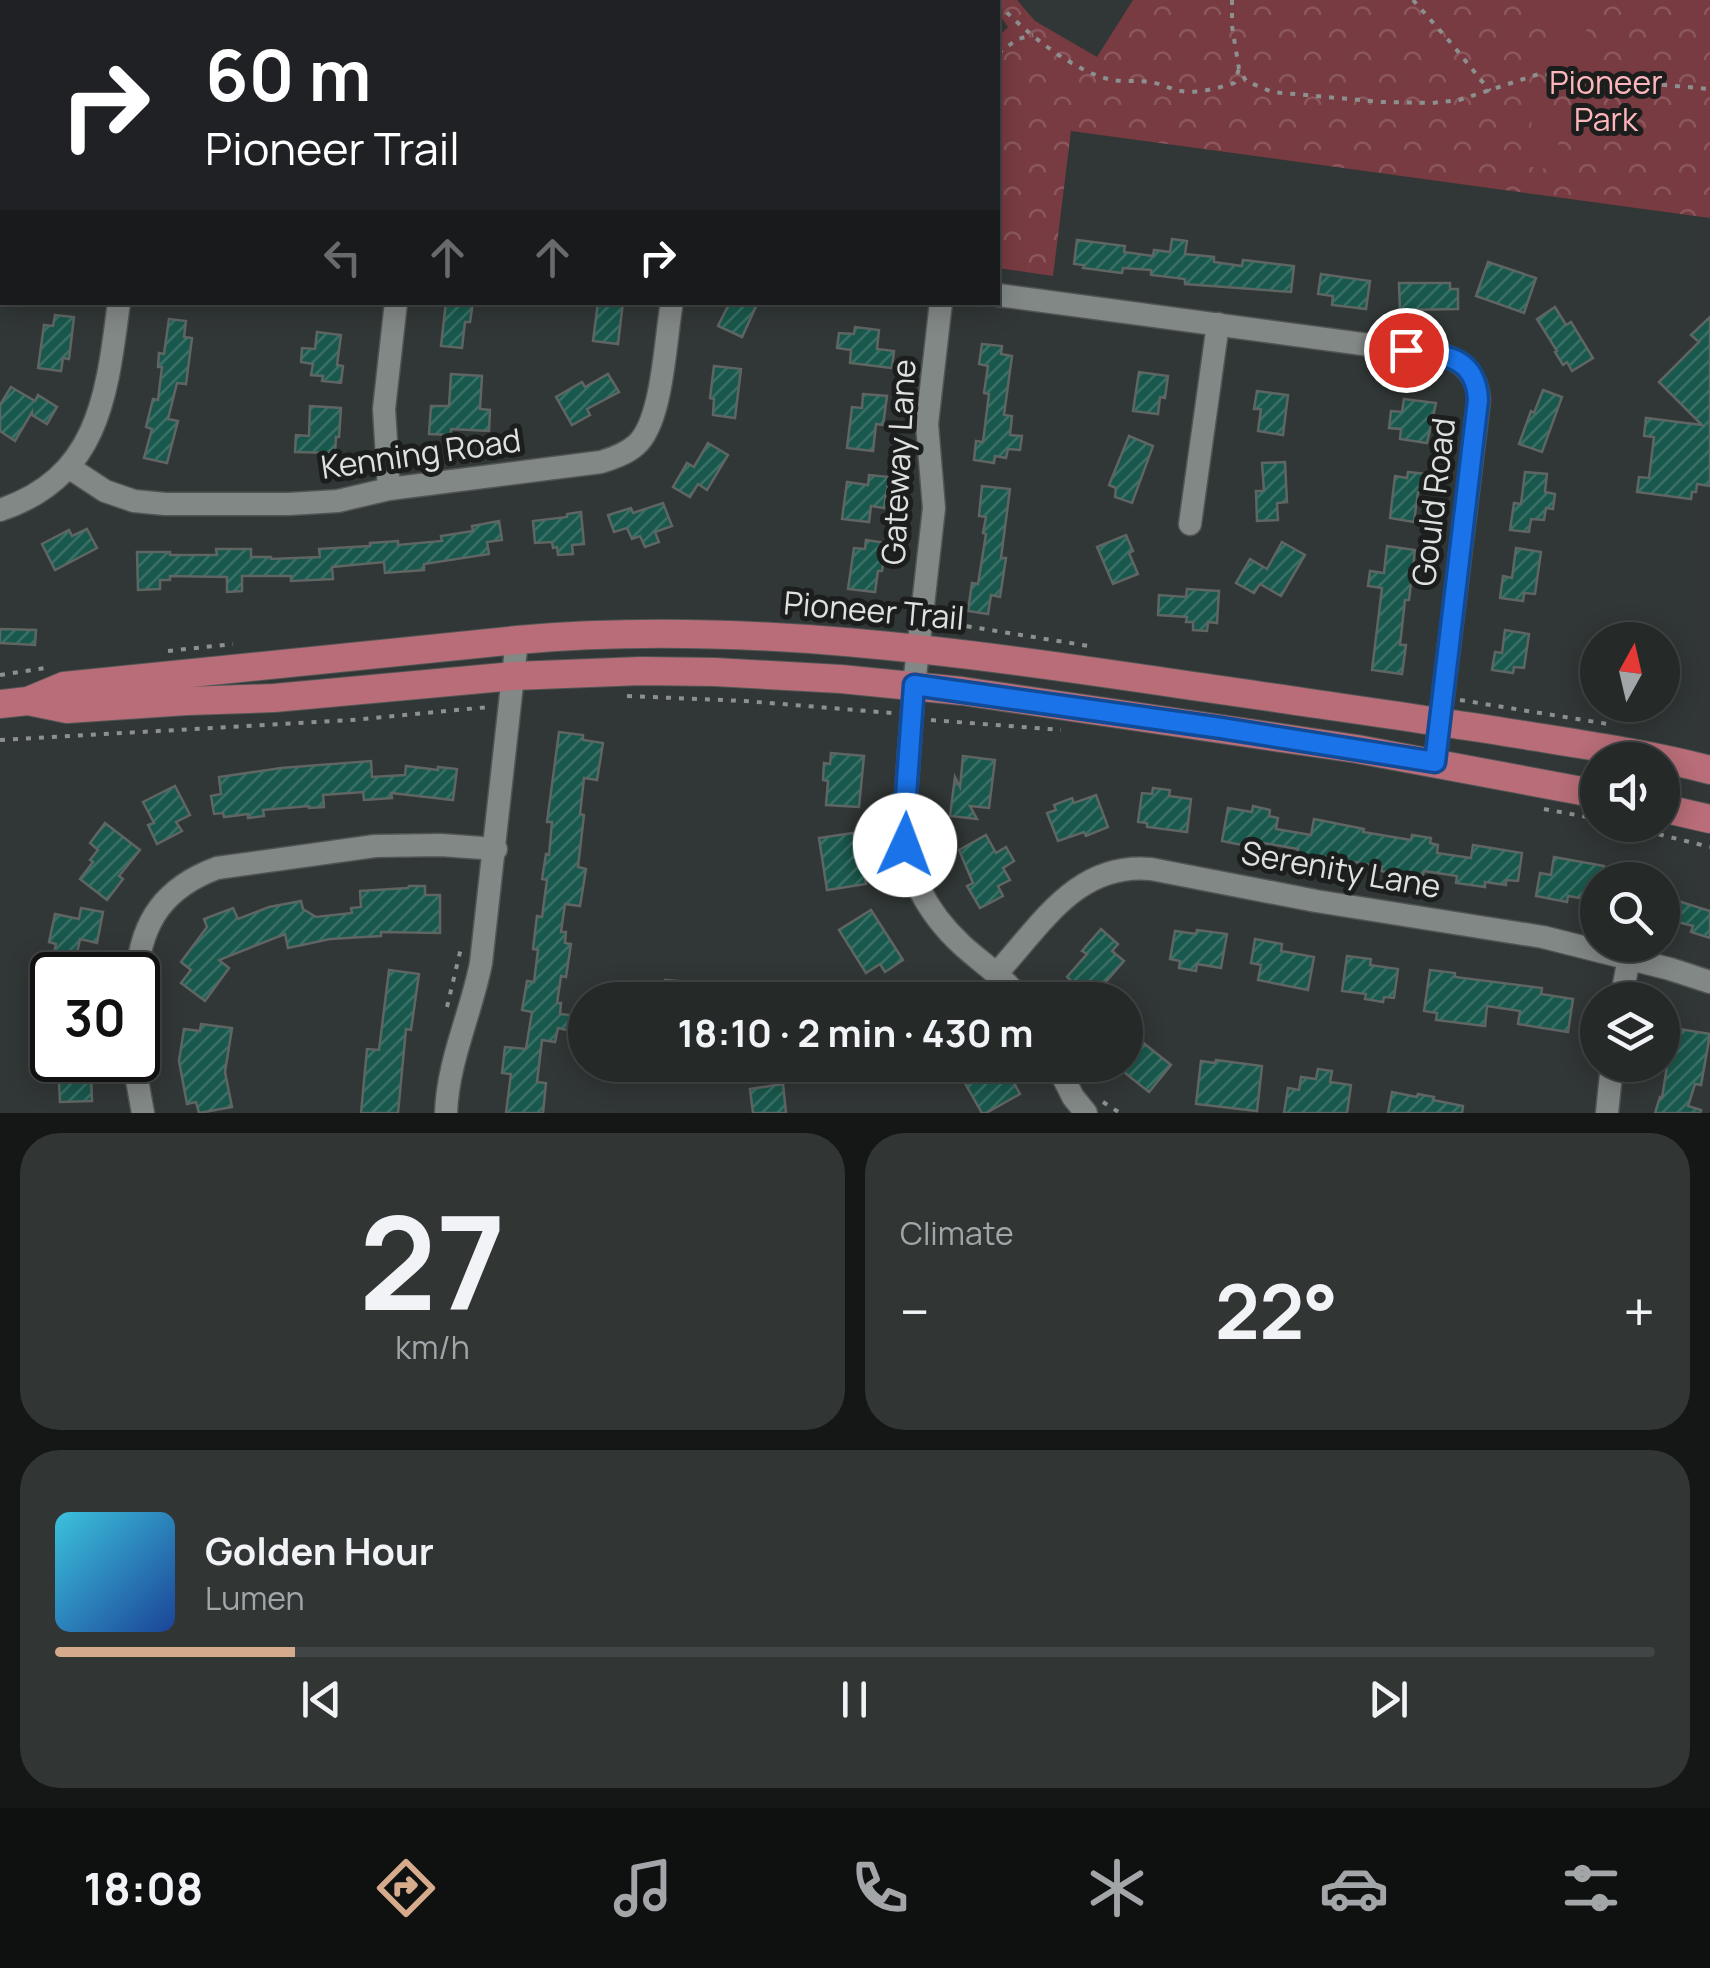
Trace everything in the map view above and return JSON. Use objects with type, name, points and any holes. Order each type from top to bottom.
[{"type":"main road","name":"Pioneer Trail","points":[[14,702],[64,686],[558,636],[714,634],[918,648],[1440,722],[1710,770]]},
{"type":"main road","name":"Pioneer Trail","points":[[14,702],[67,709],[512,689],[641,672],[842,678],[1260,734],[1580,790]]},
{"type":"main road","points":[[1680,812],[1710,819]]},
{"type":"street","name":"Gould Road","points":[[1000,295],[1444,355],[1479,364],[1435,762]]},
{"type":"street","points":[[0,510],[37,492],[70,468],[101,408],[119,305]]},
{"type":"street","points":[[389,489],[384,409],[396,305]]},
{"type":"street","name":"Kenning Road","points":[[70,468],[105,491],[134,500],[165,504],[289,504],[338,501],[389,489],[601,462],[638,444],[650,428],[672,305]]},
{"type":"street","name":"Gateway Lane","points":[[942,305],[928,424],[934,508],[914,685],[905,845],[923,898],[940,924],[1005,982]]},
{"type":"street","points":[[1190,524],[1218,324]]},
{"type":"street","points":[[446,1113],[453,1059],[477,988],[496,849],[517,640]]},
{"type":"street","points":[[139,952],[157,909],[196,876],[217,868],[375,846],[424,844],[496,849]]},
{"type":"street","name":"Serenity Lane","points":[[997,973],[1066,897],[1094,877],[1131,867],[1580,946]]},
{"type":"street","name":"Serenity Lane","points":[[1642,962],[1710,982]]},
{"type":"street","points":[[136,1082],[143,1113]]},
{"type":"street","points":[[1066,1082],[1086,1113]]},
{"type":"street","points":[[1607,1113],[1611,1082]]},
{"type":"path","points":[[1232,0],[1239,69],[1246,81],[1272,92],[1382,102],[1432,102],[1459,100],[1539,74],[1710,89]]},
{"type":"path","points":[[1413,0],[1490,91]]},
{"type":"path","points":[[1000,6],[1033,35],[1086,71],[1112,80],[1148,82],[1185,92],[1234,83],[1239,69]]},
{"type":"path","points":[[1000,52],[1033,35]]},
{"type":"path","points":[[0,740],[352,720],[484,708],[512,689]]},
{"type":"path","points":[[620,696],[745,701],[1067,731]]},
{"type":"path","points":[[484,708],[489,717]]},
{"type":"path","points":[[1544,809],[1580,816]]},
{"type":"path","points":[[1680,840],[1710,847]]},
{"type":"path","points":[[446,1012],[462,943]]},
{"type":"green space","name":"Pioneer Park","points":[[1000,0],[1017,0],[1035,21],[1097,57],[1133,0],[1710,0],[1710,218],[1071,131],[1053,276],[1000,268],[1000,35],[1008,27],[1000,16]]},
{"type":"green space","points":[[1551,0],[1591,0],[1580,71],[1542,66]]},
{"type":"green space","points":[[1534,104],[1563,108],[1555,170],[1526,166]]},
{"type":"building","points":[[1172,239],[1187,241],[1185,254],[1214,257],[1214,262],[1242,266],[1243,260],[1294,266],[1291,292],[1185,284],[1185,279],[1151,275],[1151,270],[1123,268],[1122,273],[1074,264],[1077,240],[1125,246],[1124,252],[1153,256],[1154,250],[1170,252]]},
{"type":"building","points":[[1488,262],[1536,278],[1524,313],[1476,296]]},
{"type":"building","points":[[1321,274],[1370,281],[1366,309],[1332,305],[1333,296],[1318,294]]},
{"type":"building","points":[[1399,283],[1450,283],[1450,289],[1458,289],[1458,309],[1400,310]]},
{"type":"building","points":[[446,305],[473,305],[470,322],[465,322],[462,348],[441,346]]},
{"type":"building","points":[[598,305],[623,305],[618,344],[593,341]]},
{"type":"building","points":[[728,305],[757,305],[742,337],[718,326]]},
{"type":"building","points":[[1555,307],[1566,325],[1571,322],[1593,358],[1572,371],[1567,362],[1563,365],[1537,319]]},
{"type":"building","points":[[55,315],[74,317],[69,359],[63,358],[61,371],[38,368],[44,325],[53,326]]},
{"type":"building","points":[[1710,317],[1710,486],[1697,484],[1691,499],[1637,492],[1639,477],[1649,478],[1654,437],[1644,436],[1646,418],[1702,425],[1659,382],[1699,342],[1691,335]]},
{"type":"building","points":[[169,319],[186,321],[184,337],[192,338],[186,384],[177,383],[168,419],[178,421],[167,463],[144,458],[152,429],[146,427],[153,399],[158,400],[162,367],[158,367],[159,353],[164,354]]},
{"type":"building","points":[[855,327],[879,330],[877,349],[894,351],[892,368],[850,363],[851,350],[837,348],[839,333],[854,334]]},
{"type":"building","points":[[317,332],[341,335],[337,365],[343,366],[341,383],[322,381],[323,376],[311,375],[313,364],[301,362],[302,348],[315,349]]},
{"type":"building","points":[[982,344],[1002,346],[1001,354],[1012,356],[1004,415],[1012,416],[1010,435],[1022,436],[1020,450],[1008,449],[1006,458],[995,456],[994,463],[974,460],[976,441],[983,442],[989,394],[984,393],[988,366],[979,364]]},
{"type":"building","points":[[714,366],[741,369],[735,418],[713,415],[714,399],[710,398]]},
{"type":"building","points":[[1139,372],[1168,376],[1158,414],[1133,411]]},
{"type":"building","points":[[451,374],[482,376],[480,409],[490,410],[489,431],[451,429],[451,435],[429,434],[431,406],[449,406]]},
{"type":"building","points":[[608,374],[619,392],[587,409],[590,415],[572,425],[556,397],[582,382],[585,387]]},
{"type":"building","points":[[11,387],[35,401],[38,395],[57,407],[47,424],[32,412],[15,441],[0,431],[0,405]]},
{"type":"building","points":[[1543,390],[1562,397],[1542,452],[1519,444]]},
{"type":"building","points":[[1257,391],[1288,395],[1283,435],[1258,431],[1261,409],[1254,409]]},
{"type":"building","points":[[863,394],[887,396],[883,425],[876,424],[873,451],[847,448],[852,407],[862,408]]},
{"type":"building","points":[[1404,399],[1436,403],[1427,443],[1400,439],[1401,429],[1389,428],[1391,411],[1402,412]]},
{"type":"building","points":[[310,406],[341,408],[335,453],[295,452],[296,435],[309,436]]},
{"type":"building","points":[[1129,436],[1153,446],[1132,503],[1115,497],[1116,488],[1109,485]]},
{"type":"building","points":[[708,443],[728,455],[707,490],[698,484],[690,497],[673,487],[687,463],[694,467]]},
{"type":"building","points":[[1285,462],[1287,502],[1277,503],[1278,520],[1257,521],[1256,491],[1264,491],[1262,463]]},
{"type":"building","points":[[1408,472],[1427,474],[1424,492],[1418,492],[1414,522],[1390,518],[1395,476],[1407,478]]},
{"type":"building","points":[[1525,472],[1547,474],[1545,492],[1555,494],[1553,509],[1546,508],[1544,520],[1531,519],[1529,532],[1510,530],[1514,503],[1521,504]]},
{"type":"building","points":[[869,475],[889,477],[884,508],[871,506],[869,522],[842,519],[847,482],[868,485]]},
{"type":"building","points":[[982,486],[1010,489],[1000,597],[991,595],[988,614],[968,611],[972,583],[978,584],[986,534],[986,517],[979,516]]},
{"type":"building","points":[[663,503],[672,526],[655,532],[659,542],[645,547],[640,536],[632,539],[627,528],[614,532],[608,515],[631,508],[633,513]]},
{"type":"building","points":[[581,512],[584,544],[572,545],[573,554],[558,555],[552,542],[535,543],[533,521]]},
{"type":"building","points":[[499,521],[502,540],[487,542],[489,554],[424,564],[424,570],[385,573],[384,562],[332,567],[333,579],[291,581],[291,576],[242,576],[242,591],[227,592],[227,577],[170,576],[170,580],[160,580],[160,589],[138,590],[137,552],[217,555],[216,549],[251,549],[251,557],[320,557],[319,549],[442,541],[441,536],[473,531],[472,526]]},
{"type":"building","points":[[87,529],[97,548],[55,570],[42,544],[69,530],[72,536]]},
{"type":"building","points":[[1126,535],[1138,574],[1113,584],[1097,547]]},
{"type":"building","points":[[866,540],[886,543],[875,592],[848,589],[854,548],[865,549]]},
{"type":"building","points":[[1282,542],[1305,555],[1281,596],[1260,584],[1254,593],[1236,583],[1250,559],[1267,569]]},
{"type":"building","points":[[1387,546],[1415,550],[1400,645],[1406,645],[1402,674],[1372,670],[1382,588],[1368,586],[1370,571],[1384,573]]},
{"type":"building","points":[[1516,548],[1541,552],[1535,594],[1524,593],[1523,601],[1500,598],[1503,576],[1512,578]]},
{"type":"building","points":[[1187,589],[1219,591],[1217,623],[1208,622],[1207,631],[1193,630],[1193,622],[1186,622],[1187,617],[1158,615],[1159,595],[1186,597]]},
{"type":"building","points":[[0,629],[36,630],[35,645],[0,643]]},
{"type":"building","points":[[1505,630],[1529,634],[1524,668],[1514,667],[1513,673],[1492,670],[1495,652],[1502,653]]},
{"type":"building","points":[[559,732],[603,743],[597,780],[584,778],[578,867],[586,869],[580,906],[565,904],[561,932],[566,932],[565,943],[571,944],[557,1003],[561,1003],[560,1014],[568,1015],[567,1030],[558,1028],[555,1042],[542,1040],[537,1082],[546,1083],[543,1113],[506,1113],[511,1074],[502,1073],[505,1047],[526,1049],[532,1012],[522,1010],[527,981],[534,982],[538,950],[533,949],[537,916],[542,917],[547,880],[542,879],[552,822],[547,822]]},
{"type":"building","points":[[831,753],[864,756],[859,807],[826,805],[828,781],[823,780],[824,763],[830,764]]},
{"type":"building","points":[[963,756],[995,760],[989,808],[970,806],[977,819],[950,816],[955,777],[960,787]]},
{"type":"building","points":[[371,761],[372,777],[405,775],[406,766],[457,769],[453,800],[391,793],[392,798],[364,800],[363,792],[323,795],[324,807],[263,810],[264,816],[214,814],[211,796],[221,794],[219,777]]},
{"type":"building","points":[[175,786],[190,815],[176,822],[182,831],[157,844],[148,825],[154,823],[143,802]]},
{"type":"building","points":[[1153,788],[1170,790],[1169,796],[1191,799],[1187,832],[1147,827],[1147,823],[1138,822],[1142,793],[1152,794]]},
{"type":"building","points":[[1096,795],[1108,827],[1058,841],[1047,813],[1056,810],[1054,805],[1072,798],[1074,803]]},
{"type":"building","points":[[1253,806],[1270,810],[1269,816],[1278,818],[1276,829],[1311,835],[1314,819],[1411,840],[1412,835],[1431,838],[1430,843],[1438,845],[1437,853],[1471,858],[1473,845],[1522,853],[1518,881],[1506,880],[1506,885],[1485,882],[1485,887],[1456,883],[1457,876],[1424,871],[1423,875],[1407,875],[1327,857],[1327,861],[1297,856],[1298,849],[1264,843],[1263,849],[1222,841],[1228,808],[1252,812]]},
{"type":"building","points":[[105,823],[140,850],[119,876],[123,879],[107,900],[80,879],[98,850],[90,843]]},
{"type":"building","points":[[853,833],[858,866],[863,865],[866,884],[827,890],[819,838]]},
{"type":"building","points":[[986,835],[996,853],[1006,847],[1014,861],[1003,868],[1010,880],[998,886],[1003,896],[980,908],[967,886],[973,883],[959,850]]},
{"type":"building","points":[[1554,857],[1582,862],[1580,898],[1568,896],[1567,902],[1536,896],[1540,873],[1551,875]]},
{"type":"building","points":[[425,886],[425,895],[440,895],[440,933],[381,932],[381,936],[330,939],[288,948],[285,934],[219,960],[229,968],[205,1001],[181,983],[191,970],[181,962],[207,927],[204,919],[233,908],[238,919],[269,907],[301,901],[303,909],[316,917],[352,913],[351,908],[361,907],[360,891]]},
{"type":"building","points":[[1680,902],[1710,911],[1710,938],[1691,932],[1693,926],[1680,923]]},
{"type":"building","points":[[81,908],[103,912],[97,943],[80,939],[77,952],[54,952],[56,944],[49,942],[55,914],[79,919]]},
{"type":"building","points":[[871,910],[903,960],[885,972],[880,964],[866,973],[839,930]]},
{"type":"building","points":[[1101,929],[1118,944],[1112,951],[1124,961],[1106,982],[1072,982],[1067,977],[1087,954],[1082,951]]},
{"type":"building","points":[[1197,930],[1227,934],[1221,968],[1197,964],[1196,971],[1179,968],[1180,961],[1170,959],[1175,931],[1196,934]]},
{"type":"building","points":[[1255,939],[1282,944],[1281,951],[1314,957],[1308,990],[1258,980],[1261,965],[1251,963]]},
{"type":"building","points":[[1347,956],[1371,959],[1370,965],[1398,969],[1394,998],[1384,997],[1383,1002],[1365,999],[1366,994],[1342,991]]},
{"type":"building","points":[[389,970],[419,974],[411,1030],[406,1029],[398,1113],[361,1113],[367,1049],[379,1050]]},
{"type":"building","points":[[1430,970],[1542,988],[1541,994],[1573,999],[1568,1032],[1518,1024],[1520,1011],[1487,1006],[1485,1026],[1436,1020],[1437,1013],[1424,1011]]},
{"type":"building","points":[[201,1024],[232,1028],[225,1072],[232,1107],[199,1113],[196,1102],[187,1104],[179,1061],[184,1029],[200,1031]]},
{"type":"building","points":[[1680,1029],[1710,1034],[1701,1085],[1695,1084],[1688,1106],[1701,1110],[1700,1113],[1655,1113],[1665,1082],[1680,1082]]},
{"type":"building","points":[[1143,1043],[1171,1065],[1149,1092],[1136,1082],[1143,1082]]},
{"type":"building","points":[[1201,1061],[1262,1066],[1257,1111],[1196,1104]]},
{"type":"building","points":[[1318,1069],[1332,1071],[1330,1082],[1351,1085],[1347,1113],[1284,1113],[1288,1088],[1299,1090],[1301,1077],[1316,1079]]},
{"type":"building","points":[[59,1082],[91,1082],[92,1101],[60,1102]]},
{"type":"building","points":[[964,1082],[1013,1082],[1020,1094],[982,1113]]},
{"type":"building","points":[[783,1084],[786,1113],[753,1113],[750,1089]]},
{"type":"building","points":[[1392,1092],[1434,1097],[1433,1100],[1463,1106],[1462,1113],[1388,1113]]},
{"type":"route","points":[[905,845],[914,685],[1435,762],[1478,385],[1470,370],[1458,361],[1406,350]]}]
